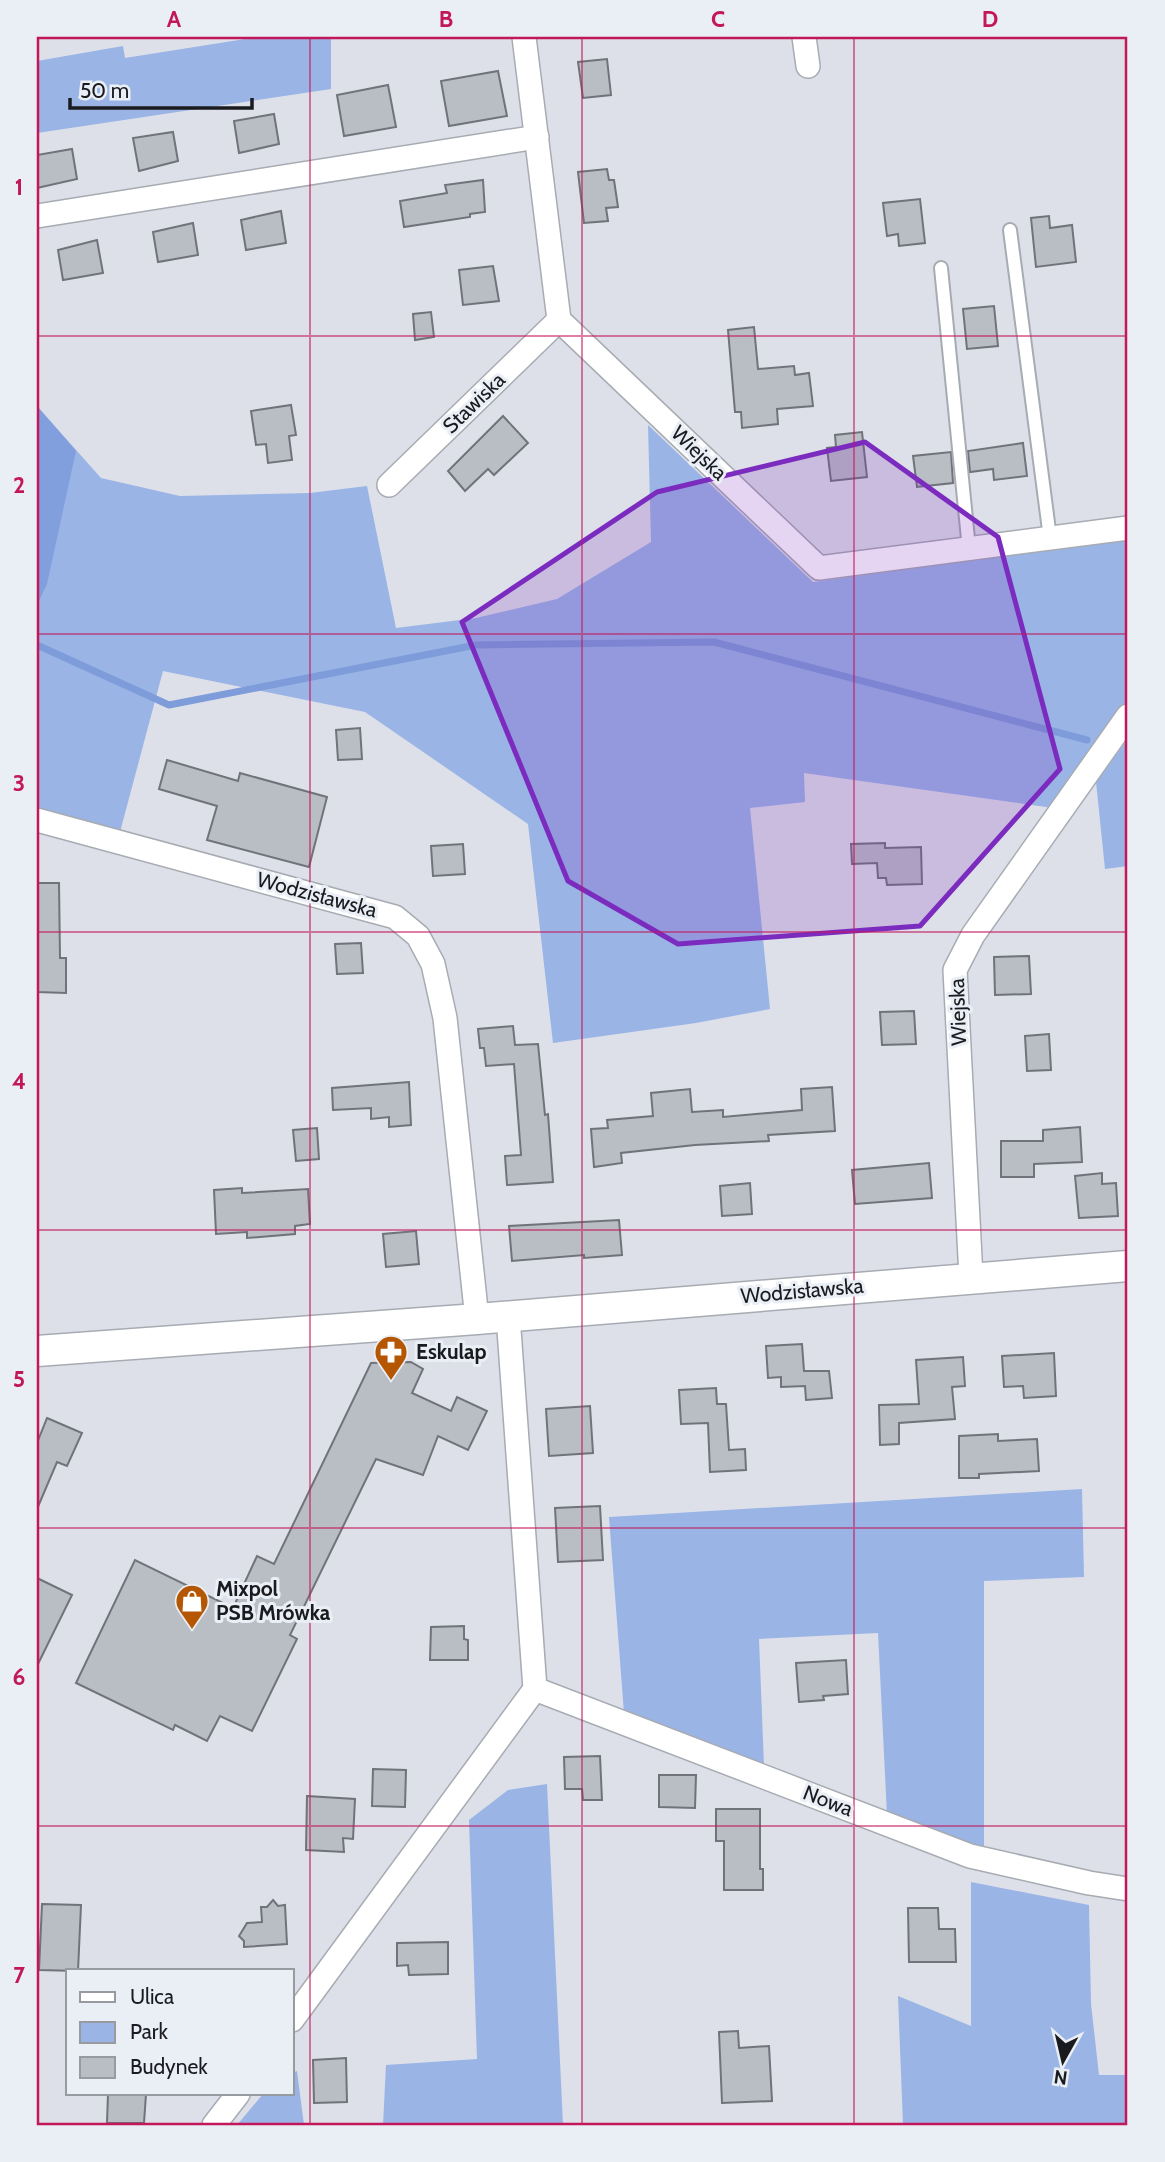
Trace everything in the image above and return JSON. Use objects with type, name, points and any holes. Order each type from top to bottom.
[{"type":"street","points":[[524,37],[559,320]]},
{"type":"street","points":[[804,37],[808,66]]},
{"type":"street","points":[[37,215],[537,137]]},
{"type":"street","name":"Stawiska","points":[[389,485],[559,320]]},
{"type":"street","name":"Wiejska","points":[[559,320],[819,568],[1128,528]]},
{"type":"street","name":"Wiejska","points":[[971,1278],[955,970],[973,935],[1128,716]]},
{"type":"street","name":"Wodzisławska","points":[[37,820],[395,917],[418,936],[433,964],[445,1018],[477,1319]]},
{"type":"street","name":"Wodzisławska","points":[[37,1351],[477,1319],[1128,1266]]},
{"type":"street","points":[[294,2017],[535,1689],[508,1316]]},
{"type":"street","name":"Nowa","points":[[535,1689],[970,1856],[1089,1883],[1128,1889]]},
{"type":"street","points":[[214,2125],[236,2096]]},
{"type":"lane","points":[[1010,230],[1050,538]]},
{"type":"lane","points":[[942,268],[969,549]]},
{"type":"highlighted area","points":[[865,442],[998,537],[1060,769],[920,926],[678,944],[568,881],[462,622],[657,492]]},
{"type":"green space","points":[[257,37],[331,37],[331,89],[37,133],[37,61],[123,46],[125,58]]},
{"type":"green space","points":[[37,406],[101,478],[180,496],[310,493],[367,486],[396,628],[476,618],[557,599],[651,542],[648,425],[813,582],[1128,539],[1128,699],[1053,808],[804,773],[805,802],[750,808],[770,1009],[696,1023],[553,1043],[528,824],[365,712],[163,671],[120,832],[37,809]]},
{"type":"green space","points":[[1128,739],[1128,866],[1105,869],[1096,782]]},
{"type":"green space","points":[[1082,1489],[1084,1577],[984,1581],[984,1850],[887,1815],[878,1633],[759,1639],[764,1766],[624,1713],[609,1517]]},
{"type":"green space","points":[[547,1784],[563,2125],[383,2125],[386,2065],[477,2059],[469,1820],[508,1790]]},
{"type":"green space","points":[[971,1882],[1089,1905],[1091,2004],[1099,2075],[1128,2075],[1128,2125],[903,2125],[898,1996],[971,2026]]},
{"type":"green space","points":[[297,2071],[304,2125],[237,2125],[261,2096],[294,2096],[294,2072]]},
{"type":"shaded area","points":[[37,406],[76,451],[47,584],[37,605]]},
{"type":"building","points":[[607,59],[611,95],[583,98],[578,62]]},
{"type":"building","points":[[498,71],[507,116],[449,126],[441,81]]},
{"type":"building","points":[[388,85],[396,127],[344,136],[337,95]]},
{"type":"building","points":[[274,114],[279,144],[239,153],[234,121]]},
{"type":"building","points":[[173,132],[178,161],[139,171],[133,138]]},
{"type":"building","points":[[72,149],[77,179],[37,188],[37,155]]},
{"type":"building","points":[[607,169],[609,180],[614,180],[618,207],[606,208],[608,221],[584,223],[578,172]]},
{"type":"building","points":[[483,180],[485,212],[470,214],[470,217],[404,227],[400,201],[447,193],[445,185]]},
{"type":"building","points":[[920,199],[925,243],[899,246],[898,234],[887,236],[883,203]]},
{"type":"building","points":[[281,211],[286,243],[246,250],[241,220]]},
{"type":"building","points":[[1049,216],[1050,228],[1072,225],[1076,262],[1036,267],[1031,218]]},
{"type":"building","points":[[193,223],[198,255],[158,262],[153,232]]},
{"type":"building","points":[[97,240],[103,273],[63,280],[58,250]]},
{"type":"building","points":[[493,266],[499,301],[463,305],[459,270]]},
{"type":"building","points":[[994,306],[998,346],[967,349],[963,309]]},
{"type":"building","points":[[431,312],[434,337],[415,340],[413,314]]},
{"type":"building","points":[[754,327],[758,369],[794,366],[795,375],[809,373],[813,406],[777,409],[778,424],[742,428],[741,412],[735,412],[728,330]]},
{"type":"building","points":[[291,405],[296,435],[289,436],[292,460],[268,463],[266,444],[256,445],[251,411]]},
{"type":"building","points":[[503,416],[528,443],[494,475],[488,469],[465,491],[448,471]]},
{"type":"building","points":[[862,432],[867,477],[831,481],[827,448],[836,447],[835,435]]},
{"type":"building","points":[[1023,443],[1027,476],[994,480],[993,469],[970,472],[968,451]]},
{"type":"building","points":[[951,452],[953,483],[917,487],[913,456]]},
{"type":"building","points":[[360,728],[362,759],[338,760],[336,730]]},
{"type":"building","points":[[167,760],[238,781],[240,773],[327,797],[309,867],[207,840],[217,806],[159,789]]},
{"type":"building","points":[[885,843],[885,848],[921,847],[922,884],[887,885],[886,878],[878,878],[877,863],[852,864],[851,844]]},
{"type":"building","points":[[463,844],[465,874],[433,876],[431,846]]},
{"type":"building","points":[[37,883],[59,883],[60,958],[66,958],[66,993],[37,992]]},
{"type":"building","points":[[361,943],[363,973],[337,974],[335,944]]},
{"type":"building","points":[[1029,956],[1031,994],[995,995],[994,957]]},
{"type":"building","points":[[914,1011],[916,1044],[882,1045],[880,1012]]},
{"type":"building","points":[[513,1026],[515,1045],[538,1044],[545,1115],[548,1114],[553,1182],[507,1185],[505,1156],[521,1155],[514,1064],[486,1066],[478,1029]]},
{"type":"building","points":[[1049,1034],[1051,1070],[1027,1071],[1025,1036]]},
{"type":"building","points":[[409,1082],[411,1125],[389,1127],[389,1117],[371,1119],[371,1108],[333,1110],[332,1088]]},
{"type":"building","points":[[832,1087],[835,1131],[768,1135],[769,1141],[621,1153],[622,1163],[594,1167],[591,1129],[608,1128],[607,1120],[653,1116],[651,1093],[690,1089],[692,1112],[723,1110],[723,1117],[802,1110],[801,1089]]},
{"type":"building","points":[[1080,1127],[1082,1162],[1034,1164],[1034,1177],[1001,1177],[1001,1141],[1043,1141],[1043,1130]]},
{"type":"building","points":[[317,1128],[319,1159],[296,1161],[293,1130]]},
{"type":"building","points":[[929,1163],[932,1198],[855,1204],[852,1170]]},
{"type":"building","points":[[1102,1173],[1102,1184],[1116,1183],[1118,1216],[1079,1218],[1075,1176]]},
{"type":"building","points":[[750,1183],[752,1214],[722,1216],[720,1186]]},
{"type":"building","points":[[242,1188],[242,1193],[308,1189],[310,1224],[295,1226],[295,1234],[247,1238],[247,1232],[216,1234],[214,1190]]},
{"type":"building","points":[[619,1220],[622,1255],[512,1261],[509,1226]]},
{"type":"building","points":[[416,1231],[419,1264],[386,1267],[383,1234]]},
{"type":"building","points":[[802,1344],[804,1371],[829,1371],[832,1398],[806,1400],[805,1386],[781,1387],[781,1377],[768,1378],[766,1346]]},
{"type":"building","points":[[1054,1353],[1056,1396],[1024,1398],[1023,1386],[1004,1387],[1002,1356]]},
{"type":"building","points":[[963,1357],[965,1386],[952,1387],[955,1419],[899,1423],[899,1444],[880,1445],[879,1405],[919,1404],[916,1360]]},
{"type":"building","points":[[411,1362],[423,1369],[412,1393],[451,1411],[457,1397],[487,1411],[468,1450],[438,1436],[423,1475],[376,1459],[290,1635],[297,1639],[252,1731],[220,1716],[207,1741],[175,1725],[173,1730],[76,1683],[135,1560],[233,1608],[257,1556],[274,1564],[371,1363]]},
{"type":"building","points":[[716,1388],[717,1404],[726,1404],[729,1450],[745,1449],[746,1470],[710,1472],[708,1423],[681,1424],[679,1390]]},
{"type":"building","points":[[590,1406],[593,1453],[549,1456],[546,1409]]},
{"type":"building","points":[[47,1418],[82,1433],[67,1466],[57,1462],[37,1509],[37,1443]]},
{"type":"building","points":[[998,1434],[998,1441],[1037,1439],[1039,1471],[979,1474],[979,1478],[959,1478],[959,1436]]},
{"type":"building","points":[[600,1506],[603,1560],[558,1562],[555,1508]]},
{"type":"building","points":[[37,1578],[72,1595],[37,1666]]},
{"type":"building","points":[[464,1626],[464,1639],[468,1640],[468,1660],[430,1660],[431,1627]]},
{"type":"building","points":[[846,1660],[848,1694],[799,1702],[796,1663]]},
{"type":"building","points":[[600,1756],[602,1800],[583,1800],[582,1789],[565,1789],[564,1757]]},
{"type":"building","points":[[373,1769],[406,1770],[405,1807],[372,1806]]},
{"type":"building","points":[[659,1775],[696,1775],[695,1808],[659,1807]]},
{"type":"building","points":[[307,1796],[355,1799],[353,1839],[343,1838],[344,1852],[306,1850]]},
{"type":"building","points":[[716,1809],[760,1809],[760,1869],[763,1869],[763,1890],[724,1890],[724,1841],[716,1841]]},
{"type":"building","points":[[273,1900],[278,1906],[285,1905],[287,1944],[244,1947],[244,1941],[239,1936],[247,1923],[262,1922],[261,1907],[267,1907]]},
{"type":"building","points":[[42,1904],[81,1905],[78,1969],[39,1970]]},
{"type":"building","points":[[908,1908],[938,1908],[939,1929],[955,1929],[956,1962],[909,1962]]},
{"type":"building","points":[[448,1942],[448,1974],[409,1975],[408,1965],[397,1966],[397,1943]]},
{"type":"building","points":[[738,2031],[739,2048],[769,2046],[772,2101],[722,2103],[719,2032]]},
{"type":"building","points":[[346,2058],[347,2102],[314,2103],[313,2060]]},
{"type":"building","points":[[108,2096],[146,2096],[144,2123],[107,2123]]},
{"type":"waterway","points":[[37,645],[169,705],[476,645],[714,642],[1087,740]]},
{"type":"place","name":"Eskulap","points":[[391,1382]]},
{"type":"place","name":"Mixpol PSB Mrówka","points":[[192,1631]]}]
